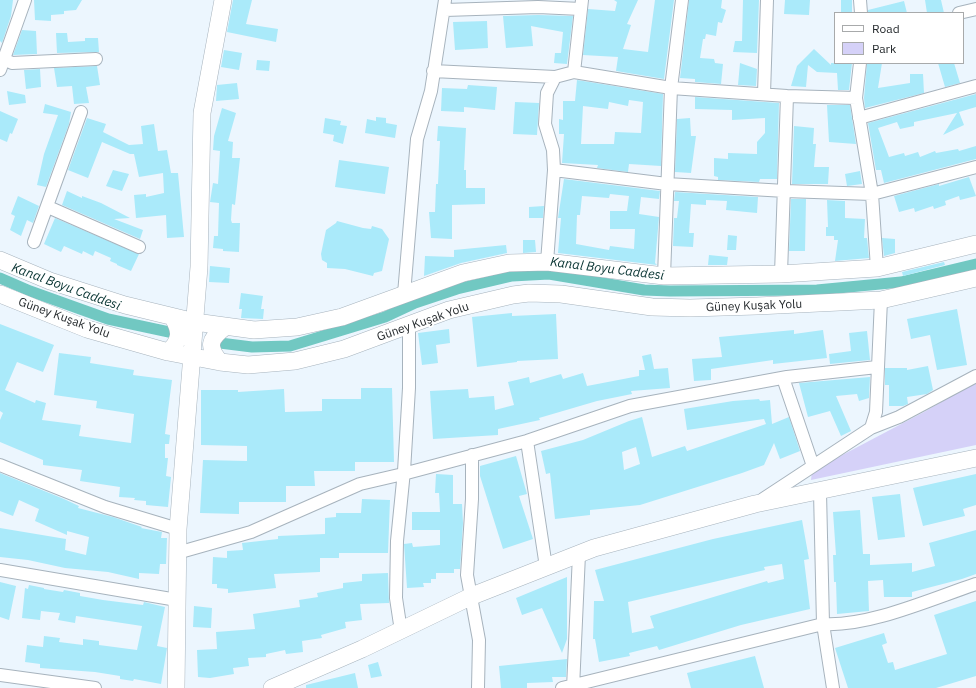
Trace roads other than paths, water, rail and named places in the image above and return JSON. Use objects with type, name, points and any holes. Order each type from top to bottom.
[{"type":"main road","points":[[176,688],[178,528],[199,267],[202,113],[223,0]]},
{"type":"main road","points":[[0,260],[50,281],[125,305],[173,318],[225,327],[254,330],[297,327],[342,317],[463,273],[509,264],[548,262],[664,276],[781,274],[877,268],[976,244]]},
{"type":"main road","name":"Güney Kuşak Yolu","points":[[0,294],[87,329],[168,352],[220,362],[248,365],[295,361],[344,349],[449,310],[513,295],[529,293],[561,294],[652,306],[690,308],[881,300],[976,278]]},
{"type":"main road","points":[[168,352],[175,346],[179,337],[178,327],[173,318]]},
{"type":"main road","points":[[220,362],[212,353],[211,343],[216,334],[225,327]]},
{"type":"main road","points":[[272,688],[297,683],[472,596],[594,548],[755,504],[820,492],[976,458]]},
{"type":"street","points":[[25,0],[4,43],[2,65],[12,63],[96,59]]},
{"type":"street","points":[[664,276],[671,88],[682,0]]},
{"type":"street","points":[[764,94],[767,0]]},
{"type":"street","points":[[860,0],[861,12]]},
{"type":"street","points":[[404,294],[416,140],[431,91],[433,71],[445,5],[538,7],[581,4],[574,72]]},
{"type":"street","points":[[962,12],[976,9]]},
{"type":"street","points":[[860,64],[856,98],[872,194],[877,268]]},
{"type":"street","points":[[433,71],[555,77],[574,72],[671,88],[787,96],[856,98]]},
{"type":"street","points":[[548,262],[554,170],[553,150],[545,124],[547,94],[555,77]]},
{"type":"street","points":[[859,118],[976,86]]},
{"type":"street","points":[[781,274],[785,191],[787,96]]},
{"type":"street","points":[[34,242],[48,207],[81,112]]},
{"type":"street","points":[[554,170],[667,184],[785,191],[872,194],[976,167]]},
{"type":"street","points":[[48,207],[139,247]]},
{"type":"street","points":[[871,428],[876,412],[881,300]]},
{"type":"street","points":[[402,631],[396,598],[397,541],[409,388],[409,325]]},
{"type":"street","points":[[177,552],[251,532],[360,484],[527,441],[630,406],[783,378],[877,366]]},
{"type":"street","points":[[755,504],[871,428],[899,417],[976,376]]},
{"type":"street","points":[[783,378],[813,466]]},
{"type":"street","points":[[527,441],[546,567]]},
{"type":"street","points":[[472,455],[472,499],[467,575],[479,640],[478,688]]},
{"type":"street","points":[[0,465],[105,507],[178,528]]},
{"type":"street","points":[[820,492],[823,624],[832,688]]},
{"type":"street","points":[[579,554],[570,687],[823,624],[841,625],[868,620],[976,584]]},
{"type":"street","points":[[0,570],[177,600]]},
{"type":"street","points":[[1,678],[95,688]]},
{"type":"waterway","name":"Kanal Boyu Caddesi","points":[[220,343],[252,347],[290,346],[385,317],[415,303],[457,289],[512,276],[549,274],[644,290],[817,290],[901,282],[976,264]]},
{"type":"waterway","name":"Kanal Boyu Caddesi","points":[[0,278],[30,291],[108,319],[169,332]]}]
